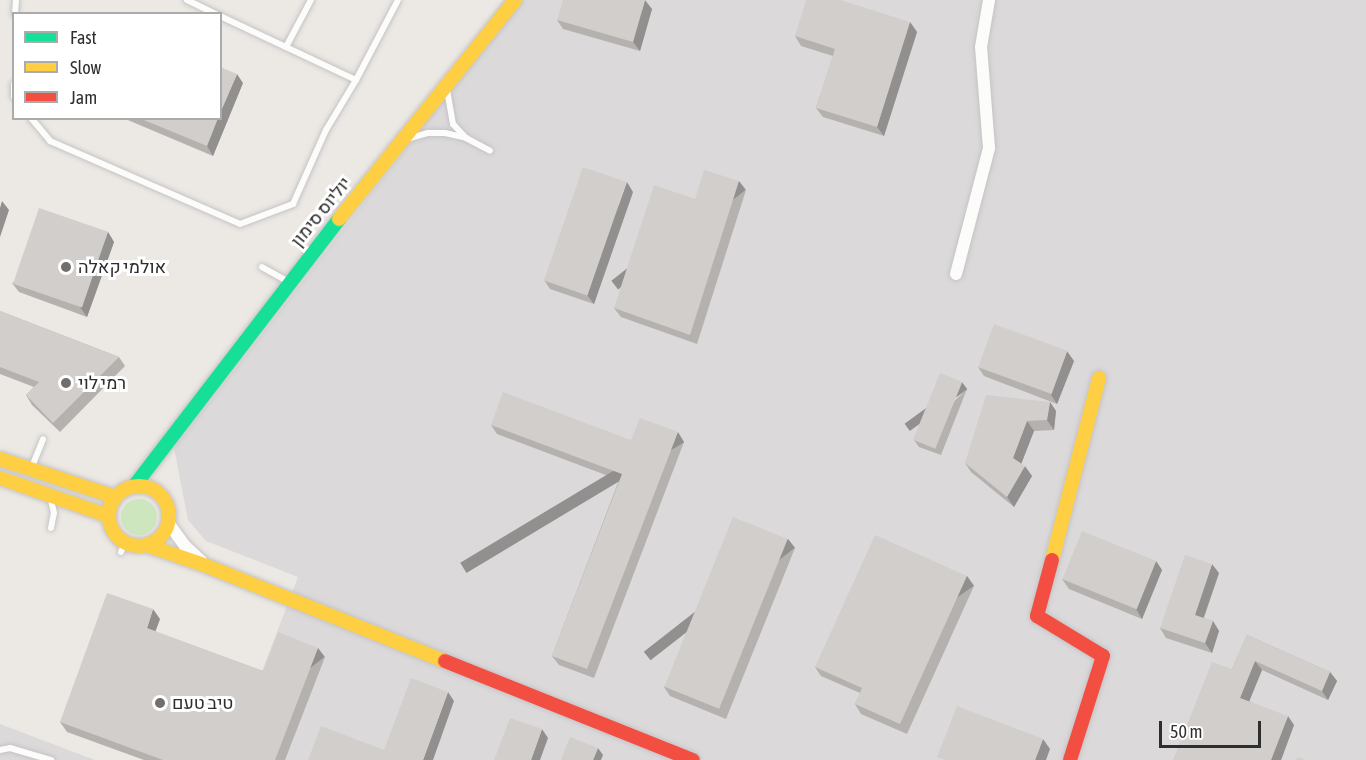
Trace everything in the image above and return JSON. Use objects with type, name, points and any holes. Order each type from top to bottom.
[{"type":"street","name":"יוליוס סימון","points":[[135,485],[288,282],[514,0]]},
{"type":"street","points":[[956,274],[989,148],[981,47],[989,0]]},
{"type":"street","points":[[1070,760],[1103,656],[1037,616],[1100,378]]},
{"type":"street","points":[[159,451],[156,469],[161,495],[170,513],[168,524],[159,538],[146,545],[123,547],[113,532],[109,516],[115,497],[128,487],[135,485],[153,489],[161,495]]},
{"type":"street","points":[[0,459],[115,497]]},
{"type":"street","points":[[0,478],[109,516]]},
{"type":"street","points":[[168,524],[207,566]]},
{"type":"street","points":[[146,545],[207,566],[693,760]]},
{"type":"lane","points":[[188,0],[212,12]]},
{"type":"lane","points":[[205,8],[208,0]]},
{"type":"lane","points":[[286,47],[310,0]]},
{"type":"lane","points":[[33,120],[50,141],[240,224],[293,204],[326,130],[356,80],[398,0]]},
{"type":"lane","points":[[222,17],[356,80]]},
{"type":"lane","points":[[447,85],[453,124],[466,138]]},
{"type":"lane","points":[[399,144],[428,134],[445,133],[466,138],[490,151]]},
{"type":"lane","points":[[262,267],[288,282]]},
{"type":"lane","points":[[31,470],[43,439]]},
{"type":"lane","points":[[41,492],[53,505],[51,528]]},
{"type":"lane","points":[[0,750],[10,748],[51,760]]},
{"type":"shaded area","points":[[504,0],[1366,0],[1366,760],[228,760],[298,577],[206,541],[188,520],[174,448],[408,146],[464,54]]},
{"type":"shaded area","points":[[0,724],[95,760],[0,760]]},
{"type":"green space","points":[[139,499],[152,504],[157,517],[152,530],[139,535],[126,530],[121,517],[126,504]]},
{"type":"building","points":[[563,0],[645,0],[633,42],[557,20]]},
{"type":"building","points":[[806,0],[840,0],[910,22],[877,127],[816,108],[835,49],[795,36]]},
{"type":"building","points":[[222,68],[237,74],[222,108]]},
{"type":"building","points":[[144,120],[217,120],[207,146]]},
{"type":"building","points":[[583,167],[626,182],[587,295],[544,280]]},
{"type":"building","points":[[704,170],[739,181],[690,335],[614,308],[654,185],[695,199]]},
{"type":"building","name":"אולמי קאלה","points":[[39,208],[108,232],[82,307],[13,284]]},
{"type":"building","name":"רמי לוי","points":[[0,311],[119,357],[53,423],[26,395],[39,382],[0,367]]},
{"type":"building","points":[[994,324],[1067,351],[1052,394],[978,367]]},
{"type":"building","points":[[940,373],[962,382],[935,449],[913,440]]},
{"type":"building","points":[[503,392],[631,440],[640,418],[678,432],[587,669],[552,656],[622,474],[491,425]]},
{"type":"building","points":[[986,395],[1050,402],[1047,420],[1027,421],[1013,458],[1025,466],[1007,497],[965,463]]},
{"type":"building","points":[[733,517],[788,539],[719,709],[664,687]]},
{"type":"building","points":[[1082,531],[1156,561],[1137,609],[1063,579]]},
{"type":"building","points":[[875,535],[967,576],[900,724],[855,704],[862,688],[815,667]]},
{"type":"building","points":[[1185,555],[1212,564],[1195,615],[1213,621],[1205,643],[1160,628]]},
{"type":"building","name":"טיב טעם","points":[[107,593],[153,609],[147,628],[263,671],[278,632],[318,648],[275,760],[163,760],[60,722]]},
{"type":"building","points":[[1247,635],[1330,672],[1322,691],[1255,661],[1240,698],[1288,716],[1271,760],[1173,760],[1212,662],[1232,669]]},
{"type":"building","points":[[411,678],[448,692],[423,760],[308,760],[321,726],[384,750]]},
{"type":"building","points":[[957,706],[1043,739],[1035,760],[945,760],[937,757]]},
{"type":"building","points":[[510,718],[542,729],[531,760],[494,760]]},
{"type":"building","points":[[570,737],[598,748],[593,760],[561,760]]},
{"type":"traffic: fast","points":[[135,485],[339,219]]},
{"type":"traffic: slow","points":[[339,219],[515,0]]},
{"type":"traffic: slow","points":[[1052,560],[1099,378]]},
{"type":"traffic: slow","points":[[0,459],[115,497]]},
{"type":"traffic: slow","points":[[0,478],[109,516]]},
{"type":"traffic: slow","points":[[133,486],[145,486],[156,491],[164,499],[169,516],[167,528],[156,541],[145,546],[133,546],[122,541],[114,533],[109,522],[109,510],[114,499],[122,491],[133,486]]},
{"type":"traffic: slow","points":[[146,545],[207,566],[445,661]]},
{"type":"traffic: jam","points":[[1052,560],[1037,616],[1103,656],[1070,760]]},
{"type":"traffic: jam","points":[[445,661],[693,760]]},
{"type":"place","name":"אולמי קאלה","points":[[66,267]]},
{"type":"place","name":"רמי לוי","points":[[66,383]]},
{"type":"place","name":"טיב טעם","points":[[160,703]]}]
